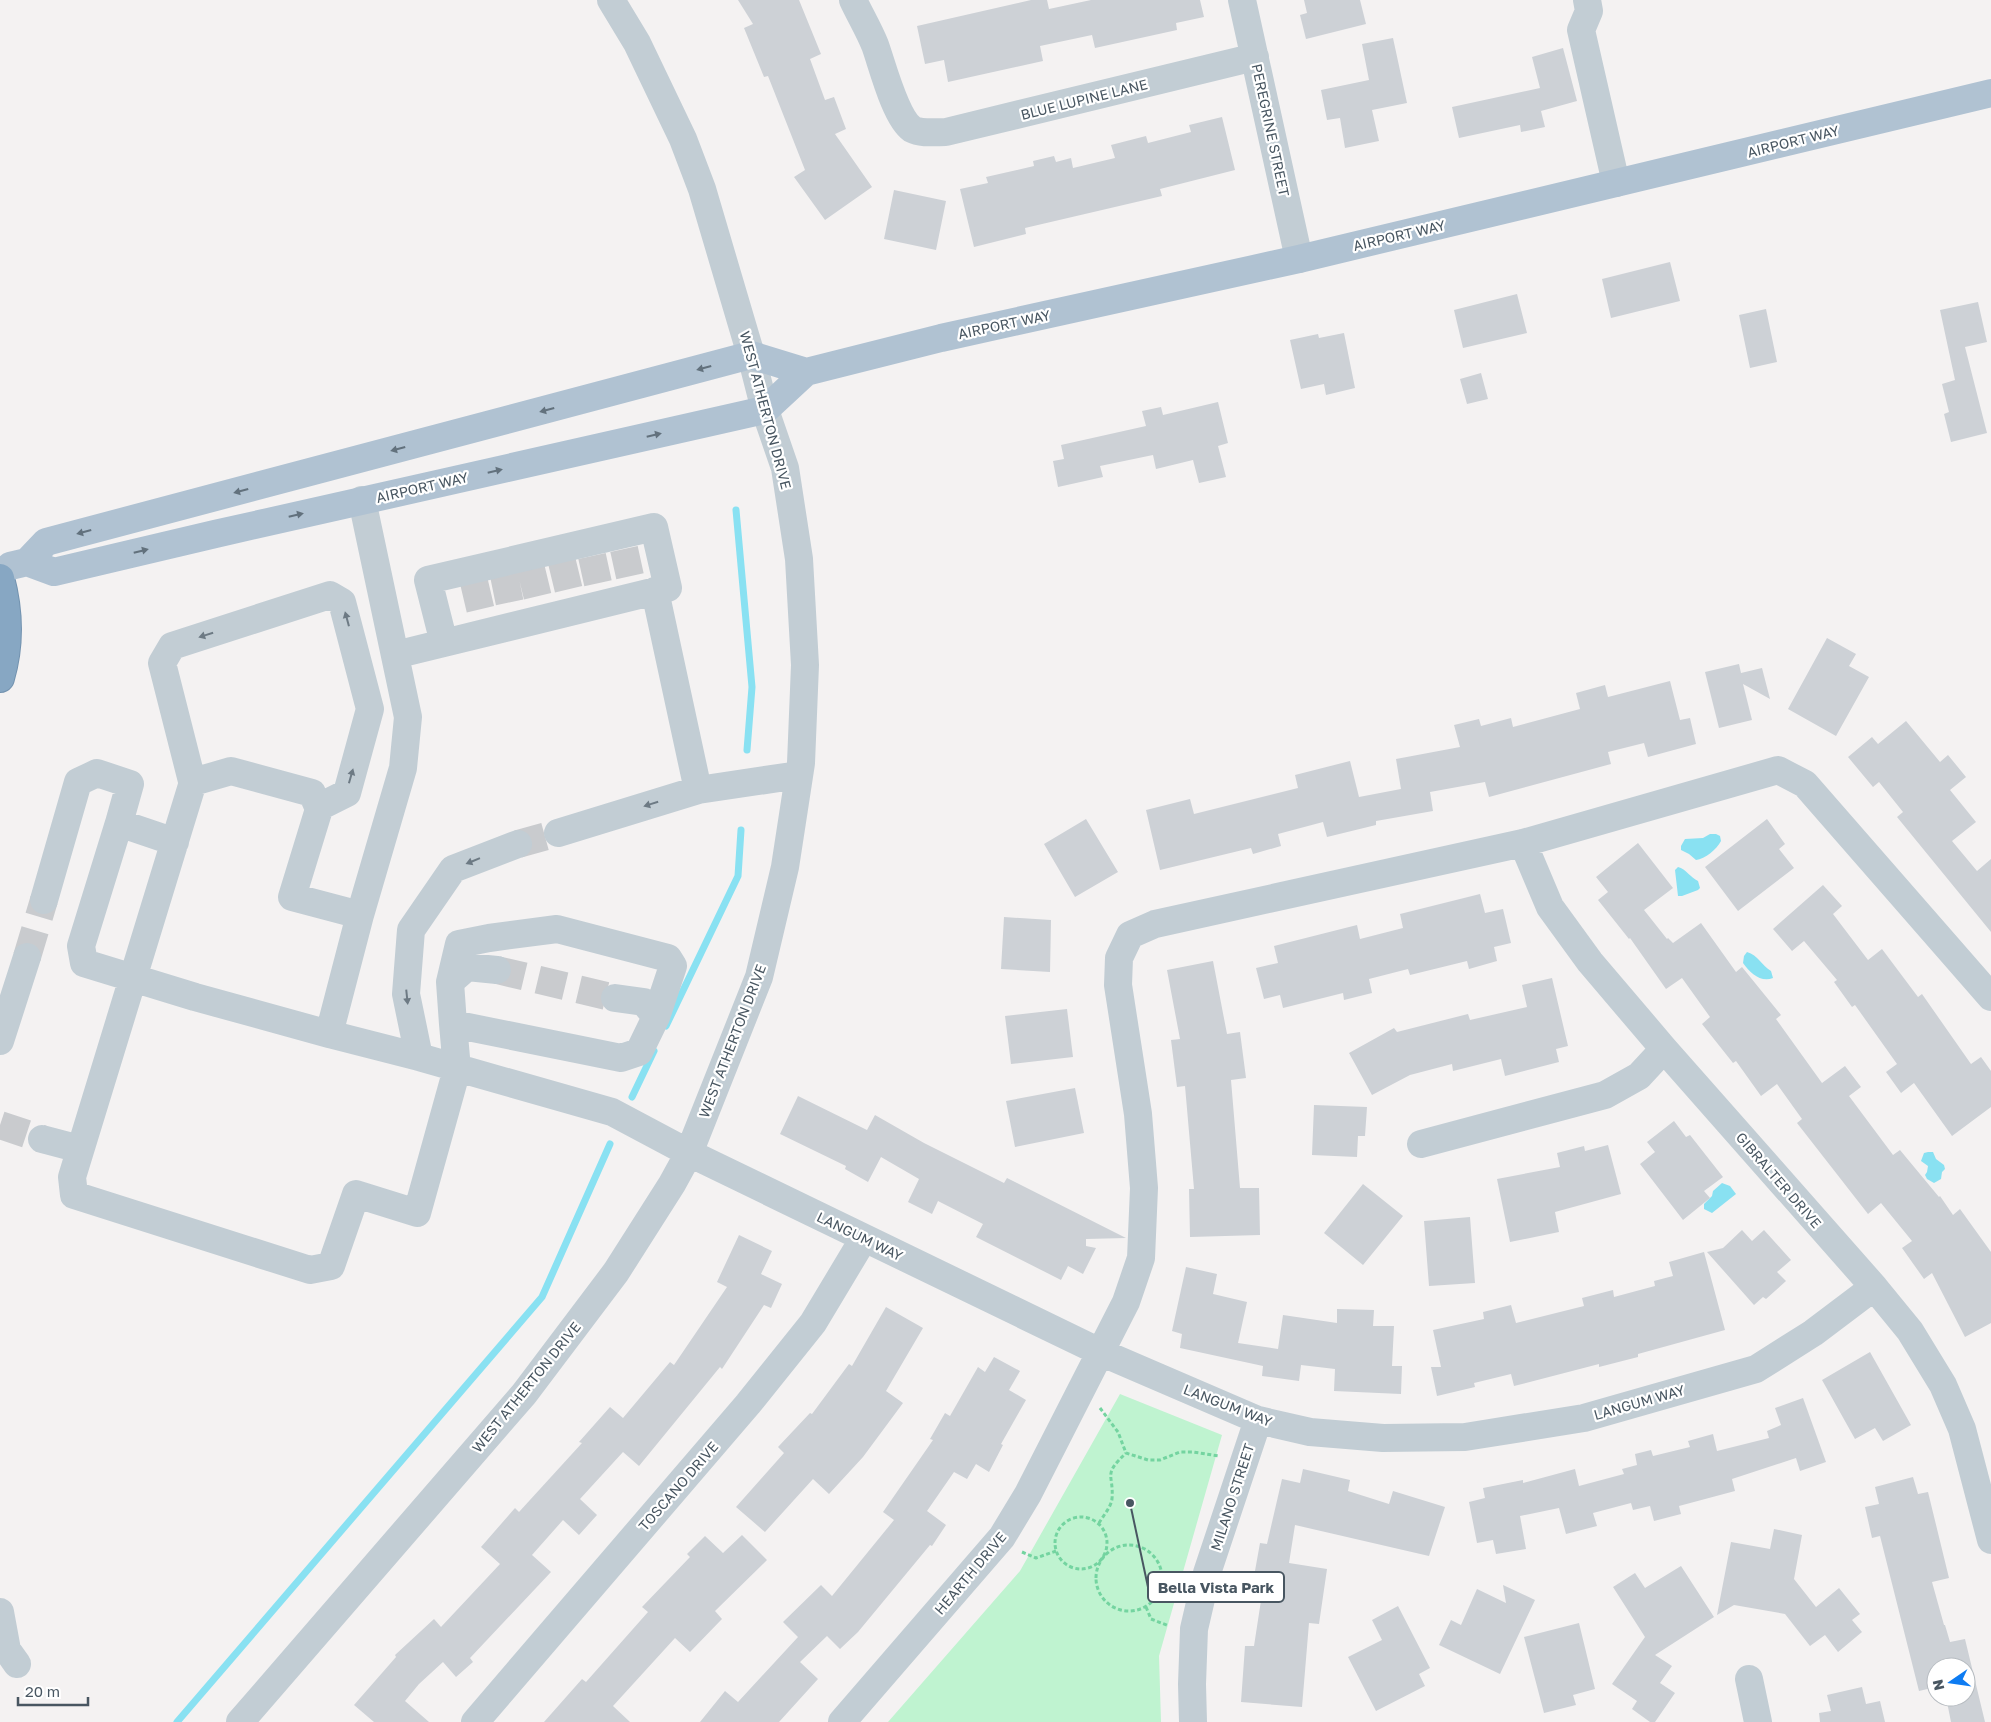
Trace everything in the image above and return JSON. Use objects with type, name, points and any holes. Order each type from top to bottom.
[{"type":"highway","points":[[0,578],[6,603],[8,630],[6,657],[0,678]]},
{"type":"main road","name":"AIRPORT WAY","points":[[27,562],[54,572],[362,500],[765,410],[806,372],[941,338],[1299,259],[1991,93]]},
{"type":"main road","points":[[0,568],[27,562],[46,542],[751,355],[806,372]]},
{"type":"street","name":"WEST ATHERTON DRIVE","points":[[240,1722],[524,1394],[616,1272],[672,1184],[689,1153],[759,977],[785,867],[799,775],[805,665],[799,559],[784,468],[765,410],[751,355],[702,189],[683,139],[637,43],[611,0]]},
{"type":"street","name":"BLUE LUPINE LANE","points":[[853,0],[874,44],[901,116],[912,129],[926,132],[946,132],[1255,57]]},
{"type":"street","name":"PEREGRINE STREET","points":[[1242,0],[1299,259]]},
{"type":"street","points":[[1588,0],[1589,12],[1581,30],[1616,184]]},
{"type":"street","points":[[329,1034],[360,915],[403,768],[408,717],[362,500]]},
{"type":"street","points":[[395,655],[444,643],[484,624],[600,596],[640,589],[668,588],[654,527],[622,542],[472,576],[428,580],[444,643]]},
{"type":"street","points":[[640,589],[698,790]]},
{"type":"street","points":[[193,785],[162,663],[172,646],[330,595],[342,602],[370,709],[347,792],[319,807]]},
{"type":"street","name":"HEARTH DRIVE","points":[[842,1722],[1002,1537],[1028,1494],[1126,1302],[1141,1258],[1144,1188],[1138,1114],[1118,985],[1119,958],[1130,935],[1155,924],[1523,843],[1778,770],[1805,784],[1991,997]]},
{"type":"street","points":[[360,915],[292,897],[319,807],[312,793],[231,771],[194,782],[72,1176],[74,1195],[310,1270],[331,1266],[356,1194],[418,1212],[457,1069],[453,1024],[450,982],[459,944],[557,929],[668,958],[673,966],[656,1017],[639,1052],[621,1058],[453,1024]]},
{"type":"street","points":[[44,900],[78,782],[97,773],[130,784],[119,823],[176,842]]},
{"type":"street","points":[[558,833],[698,790],[799,775]]},
{"type":"street","name":"LANGUM WAY","points":[[119,823],[81,946],[84,963],[329,1034],[612,1112],[689,1153],[1100,1352],[1258,1420],[1310,1432],[1383,1438],[1465,1437],[1584,1418],[1756,1369],[1813,1333],[1874,1287]]},
{"type":"street","name":"GIBRALTER DRIVE","points":[[1523,843],[1550,907],[1590,962],[1664,1049],[1874,1287],[1910,1331],[1943,1385],[1962,1430],[1991,1540]]},
{"type":"street","points":[[418,1057],[406,994],[411,930],[453,869],[518,844]]},
{"type":"street","points":[[0,1042],[26,958]]},
{"type":"street","points":[[450,982],[468,967],[497,970]]},
{"type":"street","points":[[614,998],[644,1002],[656,1017]]},
{"type":"street","points":[[1420,1144],[1605,1095],[1639,1076],[1664,1049]]},
{"type":"street","points":[[42,1139],[80,1149]]},
{"type":"street","name":"TOSCANO DRIVE","points":[[475,1722],[748,1404],[813,1323],[864,1238]]},
{"type":"street","name":"MILANO STREET","points":[[1193,1722],[1194,1629],[1207,1573],[1258,1420]]},
{"type":"street","points":[[0,1612],[7,1650],[16,1664]]},
{"type":"street","points":[[1749,1678],[1758,1722]]},
{"type":"path","points":[[1082,1389],[1103,1411],[1118,1432],[1126,1453],[1148,1460],[1160,1460],[1180,1452],[1193,1452],[1244,1460]]},
{"type":"path","points":[[1099,1523],[1112,1500],[1110,1472],[1126,1453]]},
{"type":"path","points":[[1056,1551],[1055,1538],[1057,1530],[1069,1518],[1085,1516],[1099,1523],[1107,1537],[1105,1552],[1102,1560],[1097,1570],[1096,1581],[1099,1592],[1105,1601],[1114,1608],[1124,1611],[1135,1611],[1146,1607],[1157,1596],[1162,1580],[1161,1570],[1157,1560],[1145,1549],[1129,1545],[1119,1547],[1109,1552],[1102,1560],[1087,1568],[1078,1569],[1063,1562],[1056,1551]]},
{"type":"path","points":[[1002,1537],[1024,1554],[1036,1558],[1056,1551]]},
{"type":"path","points":[[1146,1607],[1151,1619],[1161,1624],[1194,1629]]},
{"type":"green space","points":[[1120,1394],[1222,1435],[1159,1656],[1161,1722],[888,1722],[1020,1571]]},
{"type":"water","points":[[1710,834],[1720,836],[1721,841],[1707,856],[1696,860],[1681,850],[1685,839],[1703,838]]},
{"type":"water","points":[[1678,867],[1698,881],[1700,888],[1698,890],[1678,896],[1675,870]]},
{"type":"water","points":[[1747,952],[1751,953],[1771,971],[1773,978],[1760,978],[1749,970],[1743,963]]},
{"type":"water","points":[[1933,1152],[1936,1159],[1944,1165],[1945,1169],[1942,1172],[1941,1179],[1934,1183],[1927,1179],[1925,1175],[1928,1166],[1921,1161],[1924,1153]]},
{"type":"water","points":[[1722,1183],[1730,1186],[1736,1194],[1712,1213],[1704,1209],[1704,1204],[1712,1196],[1713,1191]]},
{"type":"building","points":[[738,0],[799,0],[821,54],[810,59],[825,100],[834,97],[846,129],[835,134],[872,187],[825,220],[794,177],[805,170],[768,76],[764,77],[744,28],[753,24]]},
{"type":"building","points":[[1031,0],[1047,0],[1049,9],[1091,0],[1200,0],[1204,17],[1176,23],[1177,30],[1095,48],[1092,35],[1040,46],[1043,61],[948,82],[944,60],[925,64],[917,26]]},
{"type":"building","points":[[1304,0],[1360,0],[1366,24],[1306,39],[1300,15],[1307,13]]},
{"type":"building","points":[[1393,38],[1407,103],[1372,110],[1379,141],[1345,148],[1340,118],[1327,120],[1321,90],[1369,80],[1362,44]]},
{"type":"building","points":[[1563,48],[1577,101],[1541,111],[1545,127],[1521,132],[1520,125],[1459,138],[1452,107],[1540,88],[1532,57]]},
{"type":"building","points":[[1222,117],[1235,170],[1160,189],[1162,196],[1025,228],[1026,234],[974,247],[960,189],[988,183],[986,177],[1034,166],[1033,161],[1054,156],[1056,162],[1071,158],[1073,168],[1115,158],[1111,145],[1146,136],[1148,143],[1191,132],[1189,125]]},
{"type":"building","points":[[894,190],[946,201],[936,250],[884,239]]},
{"type":"building","points":[[1670,262],[1680,301],[1611,318],[1602,279]]},
{"type":"building","points":[[1517,294],[1527,333],[1463,348],[1454,310]]},
{"type":"building","points":[[1978,302],[1987,342],[1965,347],[1987,433],[1951,442],[1944,414],[1949,412],[1942,384],[1955,380],[1940,310]]},
{"type":"building","points":[[1766,309],[1777,362],[1750,368],[1739,315]]},
{"type":"building","points":[[1344,333],[1355,388],[1326,395],[1324,384],[1301,389],[1290,340],[1318,334],[1319,338]]},
{"type":"building","points":[[1481,373],[1488,399],[1467,404],[1460,379]]},
{"type":"building","points":[[1218,402],[1228,443],[1218,446],[1226,477],[1199,483],[1193,460],[1156,469],[1153,455],[1100,466],[1103,477],[1058,487],[1053,461],[1064,459],[1061,445],[1146,426],[1142,411],[1161,407],[1163,415]]},
{"type":"building","points":[[1827,638],[1856,654],[1849,666],[1869,677],[1836,736],[1788,709]]},
{"type":"building","points":[[1739,664],[1741,673],[1762,668],[1770,699],[1743,684],[1752,720],[1719,728],[1705,672]]},
{"type":"building","points":[[1670,681],[1680,720],[1690,718],[1696,744],[1648,757],[1644,743],[1608,752],[1611,764],[1489,797],[1485,782],[1430,792],[1433,811],[1376,821],[1376,825],[1327,837],[1323,822],[1278,834],[1281,846],[1253,854],[1251,848],[1160,870],[1146,810],[1190,799],[1194,814],[1298,788],[1295,775],[1350,761],[1359,797],[1401,789],[1396,759],[1460,747],[1454,725],[1479,719],[1481,726],[1511,718],[1513,727],[1580,709],[1576,693],[1605,685],[1608,697]]},
{"type":"building","points":[[1906,721],[1940,762],[1948,755],[1966,777],[1950,790],[1976,822],[1952,841],[1977,871],[1991,859],[1991,932],[1897,817],[1903,812],[1879,782],[1873,787],[1848,757],[1872,737],[1878,744]]},
{"type":"building","points":[[1086,819],[1118,872],[1075,897],[1044,844]]},
{"type":"building","points":[[1767,819],[1785,844],[1779,849],[1794,868],[1738,911],[1705,867]]},
{"type":"building","points":[[1638,843],[1673,888],[1644,910],[1667,939],[1673,943],[1701,923],[1736,972],[1742,967],[1781,1015],[1776,1019],[1822,1083],[1845,1066],[1861,1087],[1849,1096],[1893,1155],[1900,1150],[1940,1196],[1953,1215],[1960,1209],[1991,1252],[1991,1323],[1965,1337],[1932,1273],[1924,1279],[1902,1248],[1912,1241],[1881,1203],[1868,1214],[1797,1123],[1802,1119],[1777,1084],[1761,1096],[1736,1061],[1733,1063],[1702,1024],[1710,1017],[1682,978],[1666,989],[1630,938],[1598,900],[1608,892],[1596,877]]},
{"type":"building","points":[[1823,885],[1842,906],[1833,914],[1868,960],[1882,949],[1918,997],[1922,994],[1971,1064],[1981,1057],[1991,1071],[1991,1107],[1952,1136],[1914,1083],[1901,1093],[1886,1072],[1897,1064],[1855,1005],[1852,1007],[1834,982],[1837,980],[1804,941],[1792,951],[1773,929]]},
{"type":"building","points":[[1480,894],[1485,913],[1503,909],[1511,943],[1494,947],[1497,961],[1469,969],[1467,961],[1410,975],[1408,969],[1369,979],[1372,993],[1344,1000],[1343,993],[1283,1008],[1280,995],[1264,999],[1256,968],[1278,963],[1274,946],[1357,925],[1360,939],[1403,928],[1400,914]]},
{"type":"building","points":[[1004,917],[1051,920],[1050,972],[1001,969]]},
{"type":"building","points":[[1213,961],[1227,1034],[1240,1032],[1246,1078],[1231,1080],[1240,1188],[1259,1188],[1260,1235],[1190,1237],[1189,1189],[1194,1189],[1185,1086],[1177,1087],[1171,1040],[1180,1039],[1167,970]]},
{"type":"building","points":[[1552,978],[1568,1046],[1556,1049],[1559,1062],[1505,1076],[1501,1059],[1453,1071],[1452,1064],[1410,1075],[1372,1095],[1349,1053],[1394,1028],[1397,1032],[1468,1014],[1470,1020],[1527,1007],[1522,985]]},
{"type":"building","points":[[1067,1009],[1073,1057],[1011,1064],[1005,1016]]},
{"type":"building","points":[[1075,1088],[1084,1133],[1015,1147],[1006,1101]]},
{"type":"building","points":[[798,1096],[867,1130],[875,1115],[924,1143],[1004,1183],[1007,1178],[1126,1238],[1086,1239],[1086,1246],[1096,1248],[1083,1274],[1068,1266],[1061,1280],[976,1237],[983,1224],[938,1201],[932,1214],[908,1202],[919,1179],[881,1157],[868,1182],[845,1169],[846,1166],[780,1134]]},
{"type":"building","points":[[1314,1105],[1367,1107],[1365,1136],[1358,1136],[1357,1157],[1312,1155]]},
{"type":"building","points":[[1674,1121],[1686,1137],[1690,1135],[1723,1177],[1704,1191],[1710,1198],[1683,1220],[1640,1164],[1655,1152],[1647,1142]]},
{"type":"building","points":[[1608,1145],[1621,1194],[1555,1212],[1559,1232],[1510,1242],[1497,1179],[1560,1167],[1557,1153],[1584,1146],[1585,1151]]},
{"type":"building","points":[[1363,1184],[1403,1216],[1363,1265],[1324,1233]]},
{"type":"building","points":[[1470,1217],[1475,1283],[1429,1286],[1424,1221]]},
{"type":"building","points":[[1742,1230],[1752,1241],[1764,1230],[1791,1260],[1777,1272],[1786,1281],[1766,1299],[1763,1297],[1754,1305],[1707,1252],[1723,1248]]},
{"type":"building","points":[[739,1235],[772,1251],[761,1274],[782,1284],[771,1308],[764,1305],[722,1369],[720,1367],[639,1466],[623,1452],[580,1499],[597,1515],[579,1535],[563,1520],[532,1555],[551,1572],[470,1658],[473,1662],[456,1677],[443,1662],[419,1684],[405,1701],[429,1722],[374,1722],[354,1705],[396,1657],[395,1655],[434,1619],[441,1627],[500,1564],[481,1547],[515,1508],[519,1512],[582,1443],[579,1442],[610,1407],[623,1418],[670,1362],[674,1365],[727,1287],[717,1282]]},
{"type":"building","points":[[1704,1252],[1725,1330],[1599,1367],[1599,1364],[1514,1386],[1511,1374],[1474,1383],[1475,1387],[1437,1396],[1431,1367],[1441,1367],[1433,1330],[1484,1319],[1483,1312],[1511,1305],[1516,1323],[1584,1306],[1582,1298],[1613,1290],[1614,1297],[1655,1286],[1654,1281],[1673,1276],[1669,1262]]},
{"type":"building","points":[[1186,1267],[1217,1274],[1213,1294],[1247,1302],[1238,1343],[1278,1349],[1283,1315],[1337,1323],[1337,1309],[1374,1310],[1373,1326],[1394,1326],[1392,1366],[1402,1366],[1401,1394],[1334,1391],[1335,1369],[1301,1365],[1299,1381],[1262,1376],[1263,1366],[1180,1348],[1182,1334],[1172,1331]]},
{"type":"building","points":[[886,1307],[923,1328],[886,1391],[903,1403],[863,1457],[829,1494],[813,1479],[765,1532],[736,1507],[784,1453],[778,1447],[810,1413],[812,1414],[849,1364],[852,1366]]},
{"type":"building","points":[[1870,1352],[1911,1425],[1883,1441],[1875,1428],[1855,1439],[1822,1380]]},
{"type":"building","points":[[994,1357],[1020,1371],[1009,1390],[1026,1400],[1001,1444],[1003,1445],[989,1472],[976,1464],[967,1479],[954,1472],[927,1511],[946,1525],[932,1546],[930,1545],[858,1632],[840,1649],[827,1636],[800,1662],[818,1679],[779,1722],[700,1722],[725,1691],[738,1702],[798,1637],[783,1622],[821,1585],[832,1596],[894,1520],[883,1512],[933,1440],[930,1439],[945,1413],[950,1416],[978,1367],[985,1372]]},
{"type":"building","points":[[1803,1398],[1826,1462],[1800,1471],[1796,1458],[1732,1479],[1735,1491],[1679,1506],[1681,1514],[1654,1521],[1650,1506],[1633,1510],[1631,1503],[1593,1513],[1597,1526],[1566,1534],[1559,1508],[1520,1516],[1526,1549],[1496,1554],[1493,1540],[1477,1543],[1469,1502],[1485,1498],[1483,1488],[1523,1480],[1523,1483],[1575,1469],[1579,1486],[1624,1474],[1622,1469],[1637,1465],[1635,1454],[1651,1450],[1653,1456],[1690,1447],[1688,1441],[1713,1434],[1717,1451],[1769,1438],[1767,1431],[1781,1425],[1775,1408]]},
{"type":"building","points":[[1303,1469],[1350,1480],[1348,1491],[1389,1504],[1393,1491],[1445,1507],[1429,1556],[1295,1525],[1289,1563],[1327,1569],[1319,1624],[1309,1623],[1302,1707],[1241,1702],[1245,1646],[1254,1646],[1262,1594],[1251,1593],[1260,1543],[1267,1544],[1282,1479],[1300,1483]]},
{"type":"building","points":[[1913,1477],[1918,1494],[1928,1492],[1949,1578],[1932,1582],[1950,1642],[1965,1639],[1969,1657],[1926,1657],[1926,1689],[1919,1691],[1880,1536],[1872,1538],[1865,1507],[1879,1504],[1875,1487]]},
{"type":"building","points":[[1774,1529],[1802,1535],[1794,1579],[1816,1607],[1839,1588],[1860,1614],[1852,1620],[1862,1632],[1838,1652],[1825,1635],[1810,1646],[1785,1614],[1734,1605],[1717,1615],[1731,1542],[1770,1549]]},
{"type":"building","points":[[742,1535],[767,1560],[715,1611],[722,1619],[690,1652],[675,1638],[613,1706],[630,1722],[544,1722],[582,1679],[586,1682],[648,1612],[642,1607],[690,1557],[687,1554],[705,1536],[723,1553]]},
{"type":"building","points":[[1681,1566],[1714,1617],[1655,1655],[1672,1666],[1660,1683],[1675,1693],[1655,1722],[1650,1722],[1632,1709],[1637,1701],[1612,1684],[1645,1637],[1613,1587],[1635,1573],[1645,1588]]},
{"type":"building","points":[[1503,1585],[1535,1600],[1500,1674],[1439,1645],[1451,1620],[1461,1625],[1477,1589],[1506,1603]]},
{"type":"building","points":[[1398,1606],[1430,1668],[1419,1674],[1425,1686],[1376,1711],[1348,1657],[1382,1640],[1372,1620]]},
{"type":"building","points":[[1579,1623],[1595,1689],[1573,1695],[1576,1705],[1544,1713],[1524,1637]]},
{"type":"building","points":[[1976,1685],[1985,1722],[1951,1722],[1948,1707],[1976,1707]]},
{"type":"building","points":[[1862,1687],[1866,1704],[1880,1701],[1885,1722],[1820,1722],[1819,1713],[1831,1711],[1827,1695]]},
{"type":"waterway","points":[[736,510],[752,687],[747,750]]},
{"type":"waterway","points":[[666,1026],[738,876],[741,830]]},
{"type":"waterway","points":[[632,1097],[654,1051]]},
{"type":"waterway","points":[[177,1722],[542,1297],[610,1144]]},
{"type":"tunnel","points":[[624,549],[631,581]]},
{"type":"tunnel","points":[[592,556],[599,588]]},
{"type":"tunnel","points":[[562,562],[570,595]]},
{"type":"tunnel","points":[[531,569],[539,602]]},
{"type":"tunnel","points":[[504,575],[511,609]]},
{"type":"tunnel","points":[[474,582],[482,616]]},
{"type":"tunnel","points":[[518,844],[558,833]]},
{"type":"tunnel","points":[[27,957],[44,900]]},
{"type":"tunnel","points":[[497,970],[615,998]]},
{"type":"tunnel","points":[[0,1125],[42,1139]]},
{"type":"place","name":"Bella Vista Park","points":[[1130,1503]]}]
